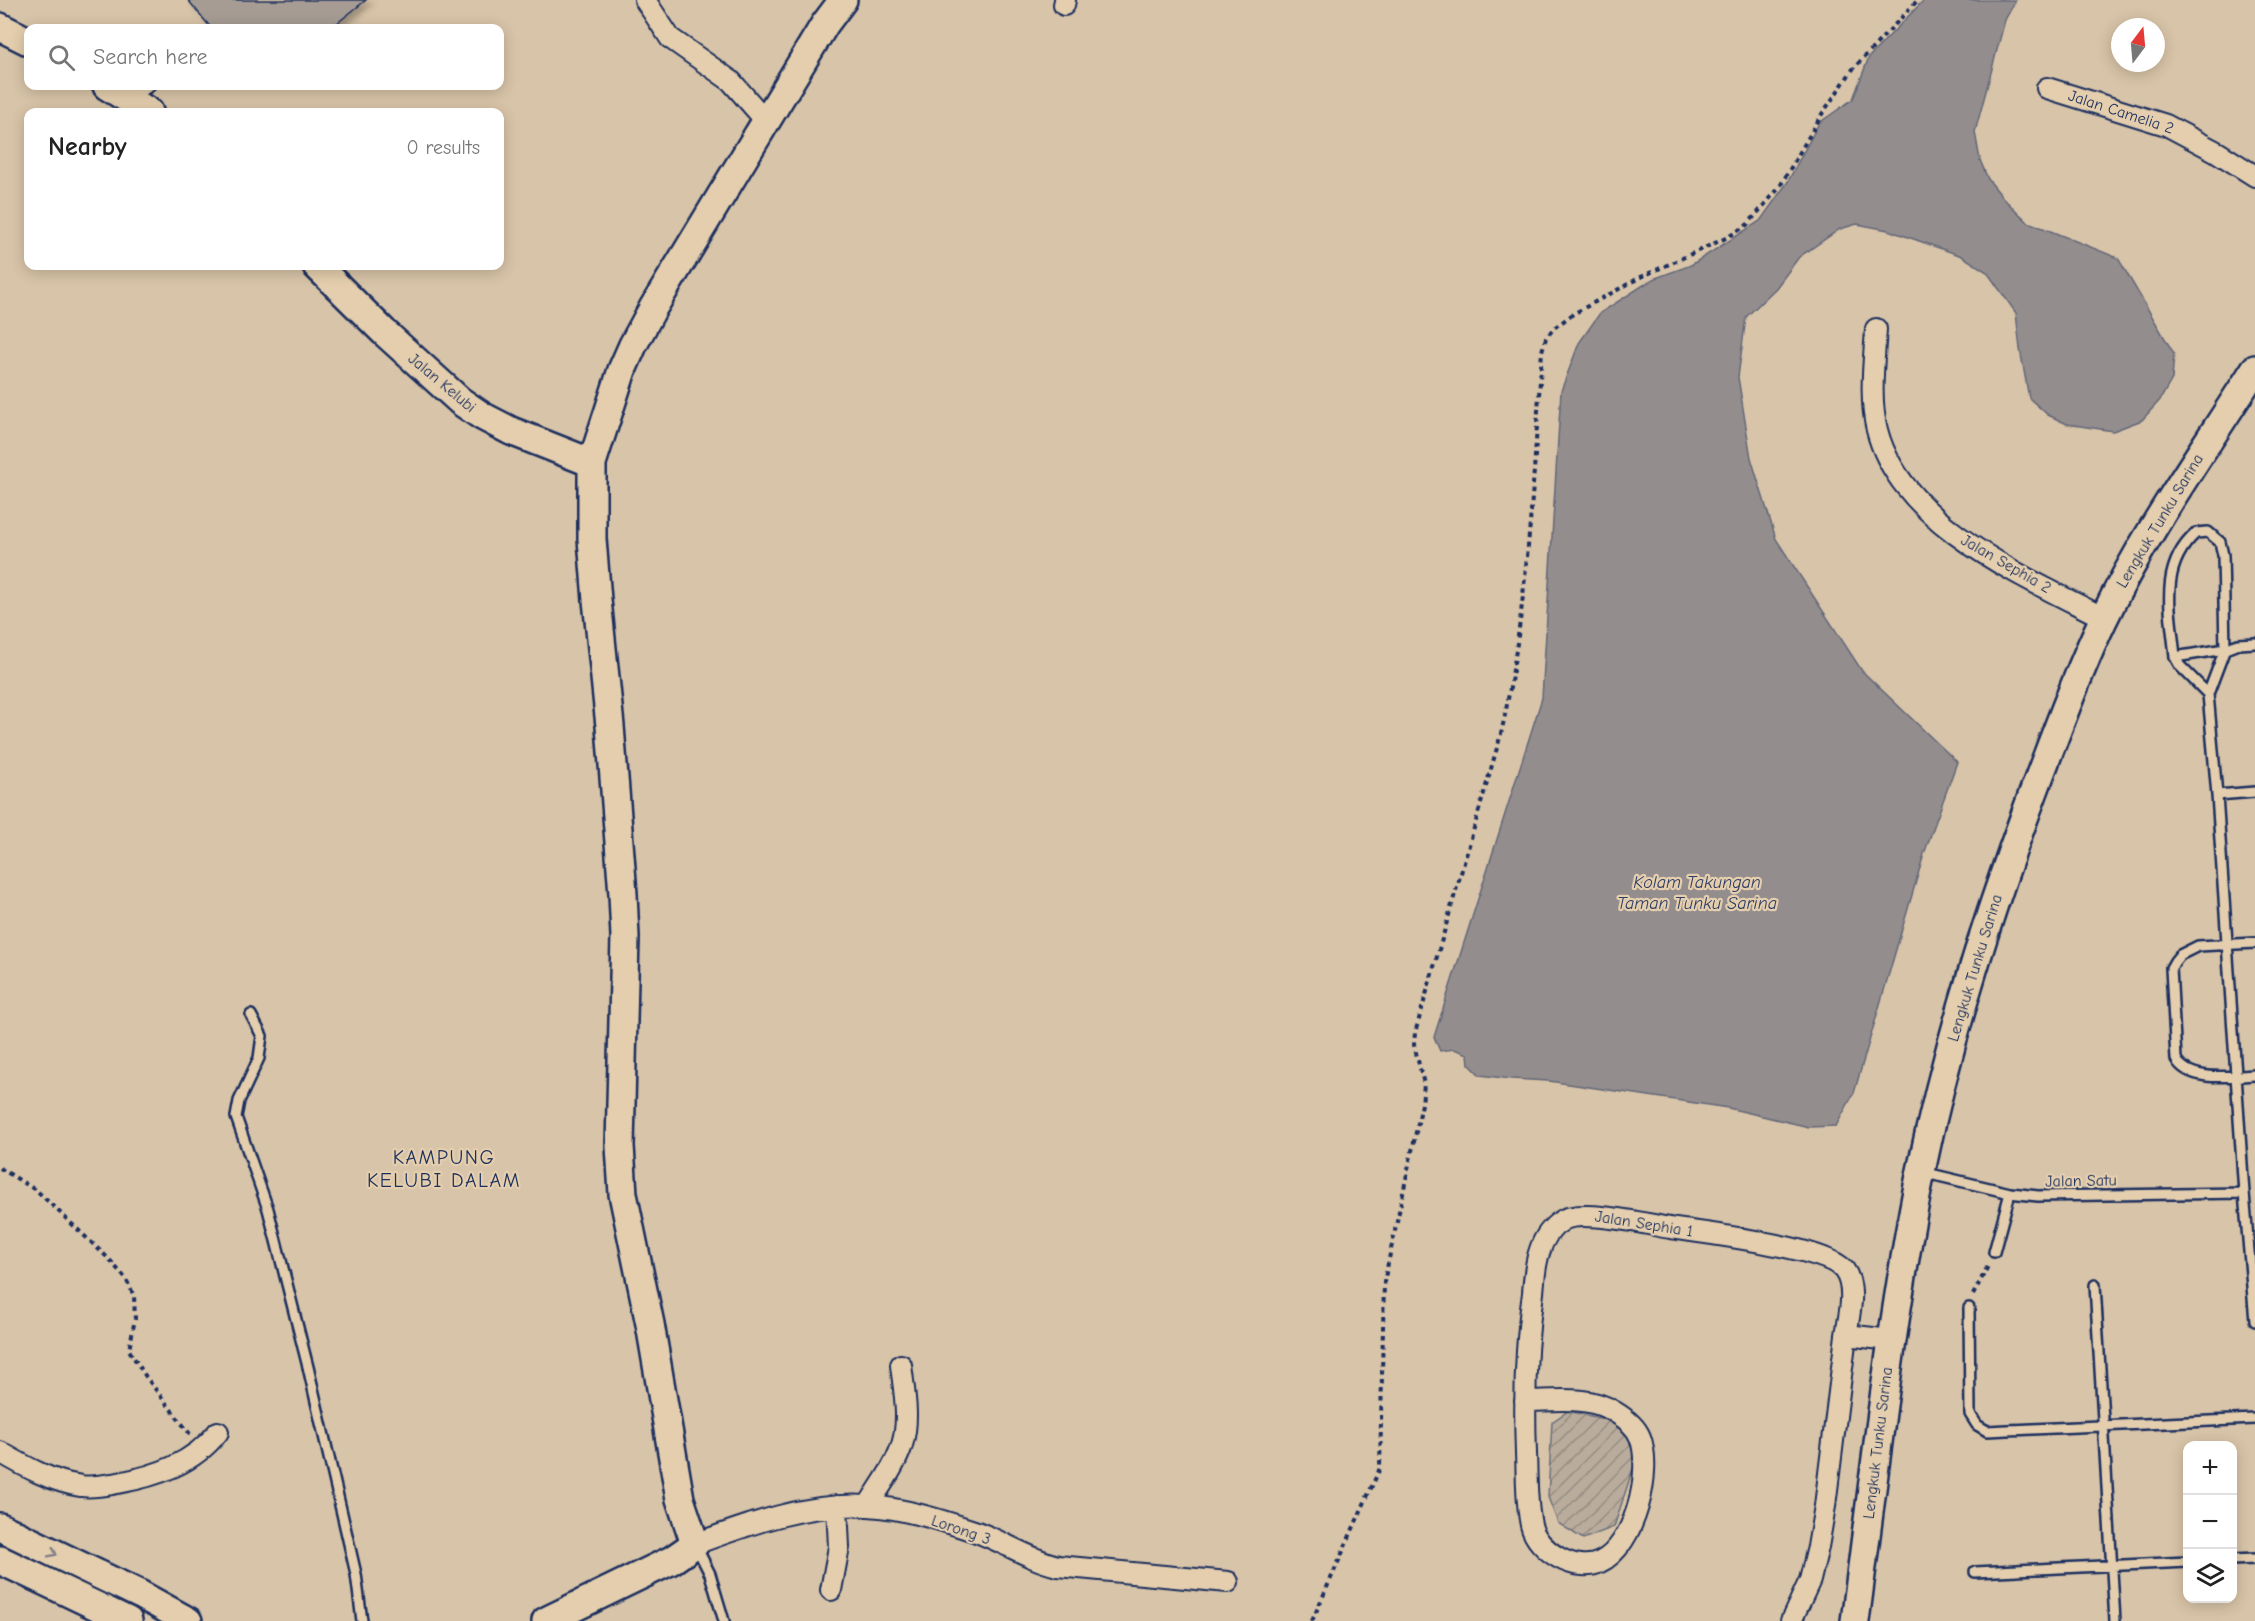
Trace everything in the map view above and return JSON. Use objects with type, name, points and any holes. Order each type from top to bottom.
[{"type":"street","points":[[645,0],[670,38],[731,81],[766,121]]},
{"type":"street","points":[[546,1621],[672,1560],[695,1544],[680,1499],[650,1324],[623,1194],[620,1146],[625,937],[610,726],[592,539],[592,463],[622,370],[633,345],[664,289],[825,24],[843,0]]},
{"type":"street","points":[[0,27],[24,40]]},
{"type":"street","name":"Jalan Camelia 2","points":[[2047,88],[2166,125],[2217,152],[2255,176]]},
{"type":"street","points":[[117,90],[143,99]]},
{"type":"street","name":"Jalan Kelubi","points":[[321,270],[384,333],[460,401],[511,431],[592,463]]},
{"type":"street","name":"Jalan Sephia 2","points":[[1876,329],[1873,378],[1876,426],[1886,456],[1910,490],[1946,527],[1996,562],[2104,618]]},
{"type":"street","name":"Lengkuk Tunku Sarina","points":[[1856,1621],[1891,1340],[1921,1172],[1945,1066],[1986,927],[2019,831],[2073,689],[2104,618],[2152,531],[2255,369]]},
{"type":"street","name":"Jalan Sephia 1","points":[[1525,1401],[1596,1403],[1617,1412],[1634,1427],[1640,1438],[1644,1467],[1636,1516],[1620,1548],[1598,1564],[1586,1567],[1578,1565],[1547,1550],[1536,1538],[1531,1526],[1527,1489],[1524,1370],[1538,1254],[1548,1233],[1562,1221],[1574,1216],[1604,1218],[1811,1253],[1838,1264],[1845,1271],[1851,1298],[1825,1506],[1810,1580],[1791,1621]]},
{"type":"street","points":[[1846,1335],[1891,1340]]},
{"type":"street","points":[[868,1506],[894,1464],[902,1444],[906,1407],[901,1365]]},
{"type":"street","points":[[0,1452],[33,1470],[62,1482],[91,1486],[135,1480],[165,1472],[202,1449],[218,1432]]},
{"type":"street","points":[[831,1590],[839,1547],[837,1506]]},
{"type":"street","name":"Lorong 3","points":[[695,1544],[730,1531],[809,1510],[837,1506],[868,1506],[940,1521],[977,1532],[1041,1562],[1058,1566],[1228,1582]]},
{"type":"street","points":[[0,1527],[141,1595],[188,1621]]},
{"type":"street","points":[[0,1560],[128,1621]]},
{"type":"lane","points":[[2208,694],[2180,666],[2175,657],[2169,590],[2172,569],[2190,539],[2202,531],[2215,536],[2220,542],[2223,555],[2225,649],[2208,694],[2244,1193],[2250,1209],[2255,1321]]},
{"type":"lane","points":[[2175,657],[2225,649],[2238,644],[2255,644]]},
{"type":"lane","points":[[2217,795],[2255,792]]},
{"type":"lane","points":[[2255,944],[2198,946],[2180,956],[2171,968],[2176,1059],[2179,1065],[2192,1072],[2237,1076],[2255,1075]]},
{"type":"lane","points":[[251,1015],[262,1036],[259,1058],[238,1101],[236,1117],[268,1209],[308,1367],[356,1574],[362,1621]]},
{"type":"lane","name":"Jalan Satu","points":[[1921,1172],[2010,1193],[2058,1197],[2244,1193]]},
{"type":"lane","points":[[1994,1252],[2010,1193]]},
{"type":"lane","points":[[2095,1285],[2115,1621]]},
{"type":"lane","points":[[1969,1308],[1970,1414],[1977,1425],[1987,1431],[2255,1419]]},
{"type":"lane","points":[[695,1544],[710,1574],[724,1621]]},
{"type":"lane","points":[[2237,1560],[2255,1559]]},
{"type":"lane","points":[[1975,1572],[2183,1562]]},
{"type":"path","points":[[1312,1621],[1380,1468],[1384,1282],[1422,1104],[1424,1084],[1414,1045],[1415,1033],[1501,734],[1509,698],[1525,574],[1542,351],[1546,338],[1554,328],[1573,314],[1641,277],[1728,237],[1747,225],[1779,188],[1822,114],[1853,69],[1918,0]]},
{"type":"path","points":[[0,1168],[37,1191],[109,1259],[126,1279],[134,1296],[135,1319],[129,1350],[146,1377],[202,1449]]},
{"type":"path","points":[[1969,1308],[1994,1252]]},
{"type":"shaded area","points":[[1568,1411],[1627,1424],[1637,1456],[1614,1527],[1583,1539],[1558,1523],[1548,1497],[1552,1422]]},
{"type":"water","name":"Kolam Takungan Taman Tunku Sarina","points":[[1924,0],[2016,0],[2005,20],[1975,132],[1980,160],[1988,179],[2004,199],[2028,222],[2118,258],[2174,354],[2172,379],[2160,400],[2142,420],[2113,431],[2067,424],[2048,415],[2029,398],[2016,313],[1987,272],[1962,256],[1888,230],[1857,224],[1840,229],[1799,257],[1776,288],[1746,317],[1738,377],[1751,458],[1776,539],[1862,671],[1957,762],[1924,854],[1854,1093],[1836,1126],[1809,1127],[1728,1108],[1549,1081],[1480,1075],[1469,1064],[1468,1054],[1454,1049],[1440,1051],[1434,1037],[1542,698],[1561,391],[1579,343],[1600,313],[1653,279],[1691,265],[1760,221],[1787,183],[1819,123],[1853,99],[1869,57]]},
{"type":"building","points":[[188,0],[366,0],[336,24],[208,24]]},
{"type":"district","name":"KAMPUNG KELUBI DALAM","points":[[444,1168]]}]
